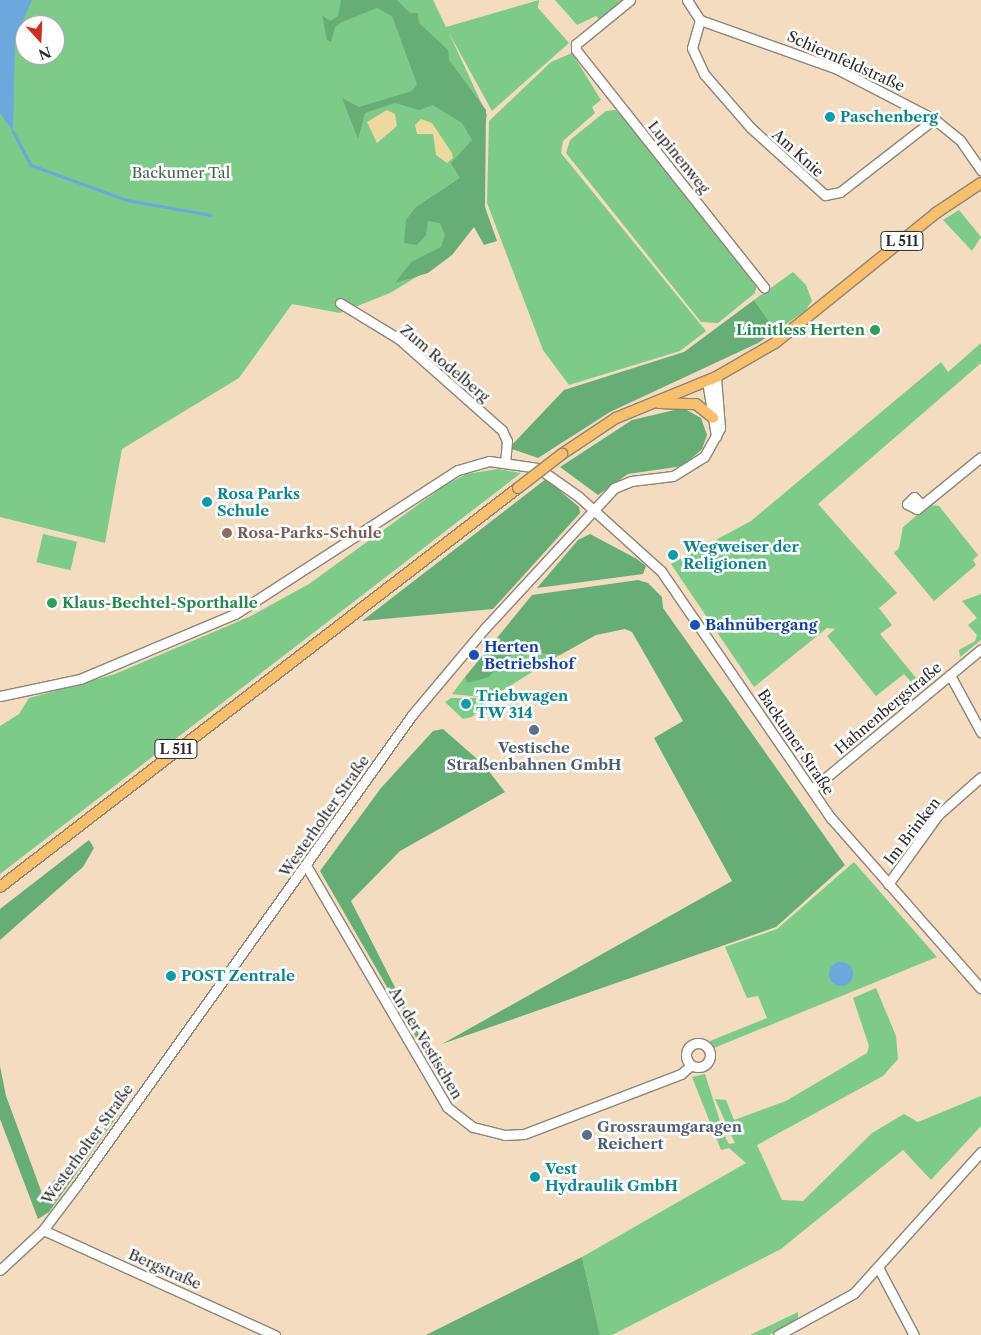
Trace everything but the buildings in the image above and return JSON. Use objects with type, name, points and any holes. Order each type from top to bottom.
[{"type":"main road","name":"L 511","points":[[0,887],[562,454],[616,418],[712,379],[775,343],[936,213],[981,183]]},
{"type":"main road","points":[[646,405],[696,404],[713,418]]},
{"type":"street","name":"Lupinenweg","points":[[630,0],[576,44],[580,57],[764,288]]},
{"type":"street","points":[[687,0],[700,20]]},
{"type":"street","name":"Schiernfeldstraße","points":[[700,20],[835,68],[934,119],[960,140],[981,170]]},
{"type":"street","name":"Am Knie","points":[[700,20],[692,48],[704,74],[751,128],[825,195],[840,192],[934,119]]},
{"type":"street","name":"Zum Rodelberg","points":[[340,304],[399,339],[502,430],[507,441],[505,462]]},
{"type":"street","points":[[712,379],[713,418],[716,437]]},
{"type":"street","name":"Westerholter Straße","points":[[0,1270],[43,1230],[307,867],[422,702],[592,509],[623,484],[673,476],[691,468],[716,437],[721,419],[712,379]]},
{"type":"street","points":[[920,503],[981,457]]},
{"type":"street","name":"Backumer Straße","points":[[0,696],[80,680],[191,636],[258,602],[458,470],[489,461],[538,468],[592,509],[672,583],[812,789],[888,884],[981,989]]},
{"type":"street","name":"Hahnenbergstraße","points":[[812,789],[981,649]]},
{"type":"street","points":[[950,675],[981,732]]},
{"type":"street","name":"Im Brinken","points":[[888,884],[938,815],[981,777]]},
{"type":"street","name":"An der Vestischen","points":[[307,867],[447,1107],[473,1127],[504,1135],[524,1134],[681,1074],[691,1065]]},
{"type":"street","points":[[778,1335],[844,1300],[879,1269],[981,1152]]},
{"type":"street","name":"Bergstraße","points":[[43,1230],[275,1335]]},
{"type":"street","points":[[879,1269],[914,1335]]},
{"type":"green space","name":"Backumer Tal","points":[[0,0],[433,0],[446,27],[539,0],[538,8],[569,43],[492,111],[449,33],[487,115],[463,236],[448,258],[390,293],[340,313],[292,304],[239,378],[122,449],[105,543],[0,517]]},
{"type":"green space","points":[[341,0],[397,0],[410,13],[418,13],[419,23],[448,50],[449,60],[486,110],[485,207],[497,241],[484,245],[474,227],[452,255],[428,273],[395,283],[411,262],[441,247],[445,235],[440,223],[428,221],[426,235],[417,245],[404,243],[406,220],[416,207],[460,178],[451,163],[472,140],[462,123],[433,105],[419,110],[395,103],[365,113],[358,139],[342,98],[359,107],[412,91],[417,84],[392,16],[377,8],[342,22],[335,27],[331,42],[327,40],[322,15],[330,21],[338,16]]},
{"type":"green space","points":[[555,0],[623,0],[600,20],[596,16],[577,25]]},
{"type":"green space","points":[[572,53],[601,100],[592,107],[595,113],[563,141],[561,153],[706,331],[680,351],[569,385],[543,350],[487,203],[489,121],[551,62]]},
{"type":"green space","points":[[615,110],[626,118],[757,284],[755,293],[718,323],[701,322],[566,153],[570,140],[606,111]]},
{"type":"green space","points":[[959,210],[981,237],[972,251],[943,220]]},
{"type":"green space","points":[[793,272],[806,285],[812,301],[805,311],[776,331],[754,300]]},
{"type":"green space","points":[[754,300],[776,331],[758,343],[610,412],[538,458],[509,448],[564,390],[684,352]]},
{"type":"green space","points":[[981,343],[981,363],[818,504],[897,593],[879,608],[892,625],[880,634],[916,678],[929,667],[937,676],[919,691],[904,674],[876,696],[827,636],[835,629],[827,628],[754,687],[671,564],[751,521],[941,362],[948,372]]},
{"type":"green space","points":[[683,408],[701,418],[707,435],[702,449],[683,466],[628,474],[598,495],[560,467],[632,420]]},
{"type":"green space","points":[[498,469],[521,473],[0,874],[0,726],[19,714],[29,698],[115,674],[251,616],[309,584],[444,486],[466,474]]},
{"type":"green space","points":[[546,479],[579,507],[580,513],[493,609],[362,621]]},
{"type":"green space","points":[[929,505],[939,506],[978,555],[973,560],[976,565],[934,601],[894,553],[899,548],[903,527]]},
{"type":"green space","points":[[43,534],[77,542],[71,570],[36,562]]},
{"type":"green space","points":[[590,534],[637,559],[646,566],[643,574],[537,588],[578,540]]},
{"type":"green space","points":[[638,580],[648,583],[662,597],[663,608],[845,865],[776,927],[442,1044],[732,881],[654,738],[683,721],[632,632],[625,629],[596,635],[560,655],[521,652],[505,658],[489,677],[467,683],[465,677],[532,595]]},
{"type":"green space","points":[[981,594],[981,640],[960,657],[959,650],[975,641],[977,635],[968,625],[977,618],[962,601]]},
{"type":"green space","points":[[521,652],[560,655],[490,698],[452,694],[465,677],[467,683],[499,669],[505,658]]},
{"type":"green space","points":[[451,698],[482,698],[487,702],[472,717],[463,719],[445,702]]},
{"type":"green space","points":[[443,729],[484,765],[505,792],[400,851],[351,901],[427,1050],[424,1051],[320,871],[381,788],[433,731]]},
{"type":"green space","points":[[89,840],[94,848],[83,867],[0,940],[0,909]]},
{"type":"green space","points":[[854,862],[937,957],[714,1048],[710,1041],[767,1018],[758,996],[747,998],[725,947],[777,929]]},
{"type":"green space","points":[[876,988],[896,1036],[898,1059],[883,1076],[757,1145],[782,1200],[803,1201],[872,1133],[904,1114],[918,1122],[981,1096],[981,1126],[931,1180],[903,1150],[781,1249],[612,1335],[600,1335],[582,1257],[746,1163],[729,1148],[721,1150],[692,1077],[705,1074],[725,1137],[729,1144],[735,1143],[715,1099],[726,1100],[734,1120],[786,1101],[867,1053],[869,1046],[853,998]]},
{"type":"green space","points":[[0,1066],[6,1096],[46,1204],[46,1189],[121,1111],[49,1212],[38,1219],[0,1119]]},
{"type":"green space","points":[[582,1257],[600,1335],[426,1335]]},
{"type":"green space","points":[[798,1312],[798,1321],[769,1335],[750,1335]]},
{"type":"sand","points":[[387,110],[395,114],[397,126],[377,143],[367,122]]},
{"type":"sand","points":[[421,119],[432,123],[452,153],[453,158],[447,163],[436,155],[433,134],[417,134],[415,125]]},
{"type":"water","points":[[0,0],[32,0],[25,15],[15,15],[13,131],[0,113]]},
{"type":"water","points":[[841,962],[850,965],[853,974],[850,983],[841,986],[832,983],[829,974],[832,965]]},
{"type":"waterway","points":[[13,131],[31,165],[127,200],[211,215]]},
{"type":"place","name":"Paschenberg","points":[[830,117]]},
{"type":"place","name":"Limitless Herten","points":[[875,330]]},
{"type":"place","name":"Rosa Parks Schule","points":[[207,502]]},
{"type":"place","name":"Rosa-Parks-Schule","points":[[227,533]]},
{"type":"place","name":"Wegweiser der Religionen","points":[[673,555]]},
{"type":"place","name":"Klaus-Bechtel-Sporthalle","points":[[52,603]]},
{"type":"place","name":"Bahnübergang","points":[[695,625]]},
{"type":"place","name":"Herten Betriebshof","points":[[474,655]]},
{"type":"place","name":"Triebwagen TW 314","points":[[466,704]]},
{"type":"place","name":"Vestische Straßenbahnen GmbH","points":[[534,730]]},
{"type":"place","name":"POST Zentrale","points":[[171,976]]},
{"type":"place","name":"Grossraumgaragen Reichert","points":[[587,1135]]},
{"type":"place","name":"Vest Hydraulik GmbH","points":[[535,1177]]}]
